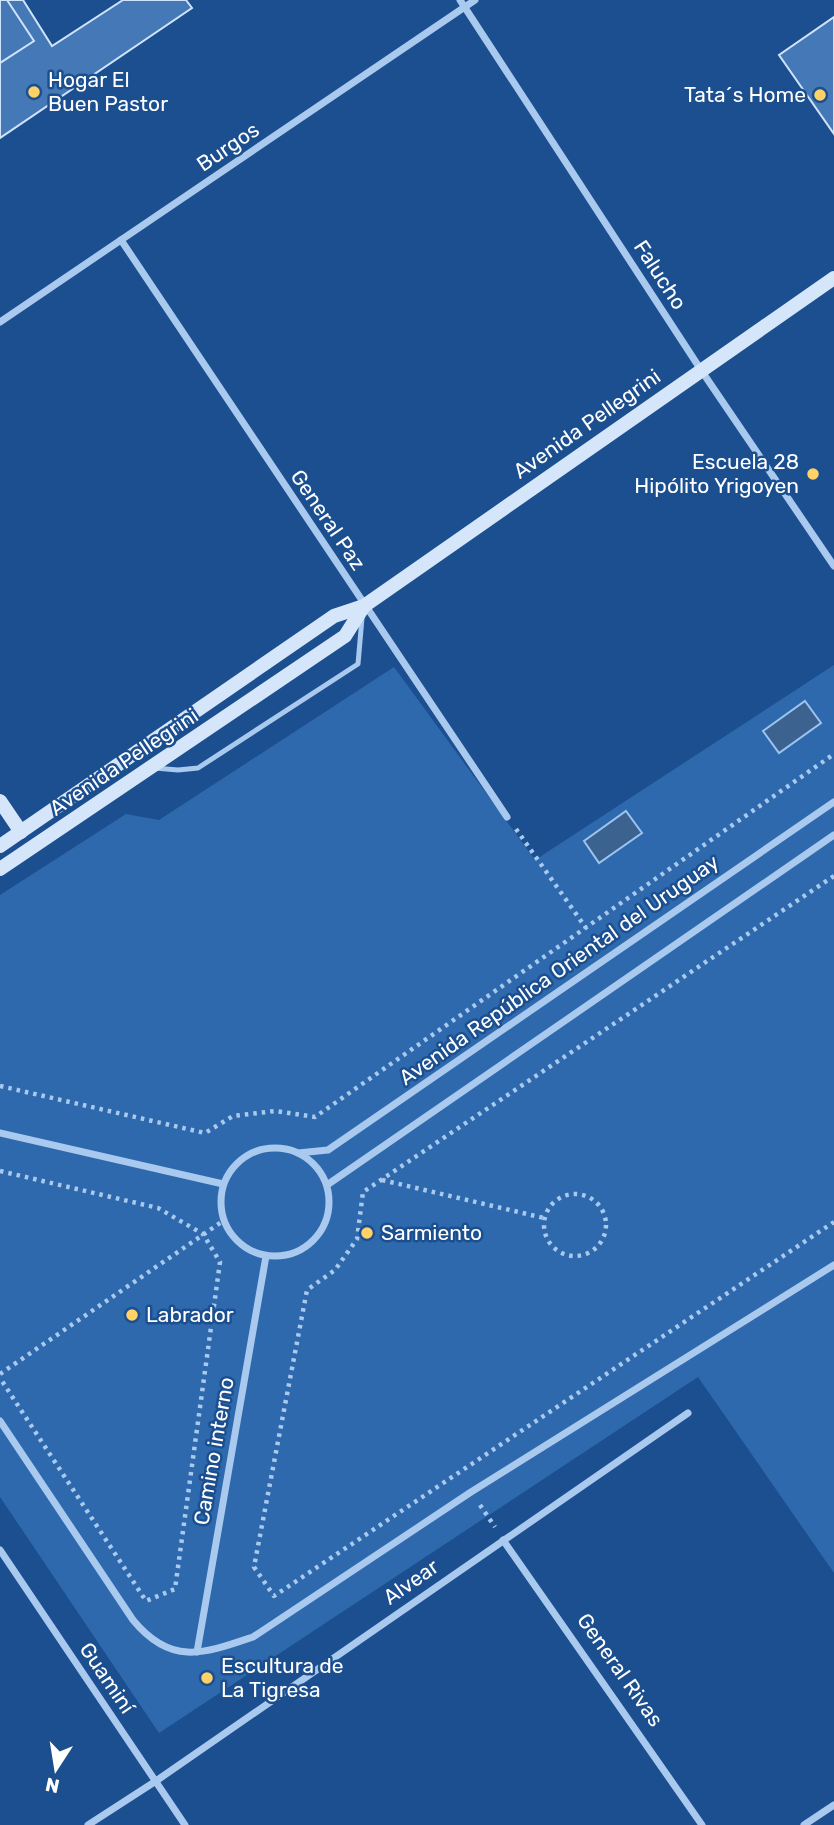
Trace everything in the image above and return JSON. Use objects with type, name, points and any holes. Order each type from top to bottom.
[{"type":"main road","name":"Avenida Pellegrini","points":[[0,846],[334,615],[363,606],[834,278]]},
{"type":"main road","name":"Avenida Pellegrini","points":[[0,869],[345,636],[363,606]]},
{"type":"main road","points":[[0,801],[21,832]]},
{"type":"street","name":"Burgos","points":[[0,322],[463,4],[475,0]]},
{"type":"street","name":"Falucho","points":[[463,4],[701,370],[834,566]]},
{"type":"street","name":"General Paz","points":[[121,240],[363,606],[507,817]]},
{"type":"street","name":"Avenida República Oriental del Uruguay","points":[[299,1153],[328,1150],[834,802]]},
{"type":"street","name":"Avenida República Oriental del Uruguay","points":[[327,1185],[834,835]]},
{"type":"street","points":[[0,1133],[223,1184]]},
{"type":"street","points":[[281,1147],[299,1153],[311,1160],[321,1171],[327,1185],[330,1200],[328,1216],[321,1231],[311,1243],[297,1252],[266,1256],[252,1251],[240,1244],[223,1221],[220,1196],[223,1184],[232,1168],[246,1155],[262,1149],[281,1147]]},
{"type":"street","name":"Camino interno","points":[[197,1652],[266,1256]]},
{"type":"street","points":[[0,1421],[147,1636],[163,1646],[197,1652],[215,1650],[253,1637],[471,1492],[834,1265]]},
{"type":"street","name":"Alvear","points":[[88,1825],[156,1781],[688,1413]]},
{"type":"street","name":"General Rivas","points":[[503,1540],[702,1825]]},
{"type":"street","name":"Guaminí","points":[[0,1550],[185,1825]]},
{"type":"street","points":[[804,1825],[834,1805]]},
{"type":"lane","points":[[152,768],[198,768],[358,664],[363,606]]},
{"type":"path","points":[[0,1086],[205,1133],[233,1116],[275,1111],[315,1117],[834,754]]},
{"type":"path","points":[[507,817],[586,928]]},
{"type":"path","points":[[834,876],[363,1192],[357,1239],[335,1270],[307,1290],[254,1567],[274,1597],[834,1222]]},
{"type":"path","points":[[0,1171],[158,1208],[203,1234],[220,1262],[175,1590],[146,1601],[0,1376],[203,1234],[223,1221]]},
{"type":"path","points":[[382,1180],[544,1218]]},
{"type":"path","points":[[574,1193],[582,1194],[602,1208],[607,1226],[599,1245],[591,1252],[571,1256],[552,1247],[543,1228],[544,1218],[547,1210],[558,1198],[574,1193]]},
{"type":"path","points":[[471,1492],[503,1540]]},
{"type":"shaded area","points":[[834,665],[834,1573],[698,1377],[159,1733],[0,1497],[0,895],[126,814],[159,820],[394,667],[535,860]]},
{"type":"shaded area","points":[[805,701],[821,723],[779,753],[763,731]]},
{"type":"shaded area","points":[[626,811],[642,833],[599,863],[584,841]]},
{"type":"building","name":"Hogar El Buen Pastor","points":[[0,0],[23,0],[52,46],[123,0],[186,0],[192,8],[0,138]]},
{"type":"building","points":[[0,0],[7,0],[34,41],[0,63]]},
{"type":"building","name":"Tata´s Home","points":[[834,17],[834,134],[779,55]]},
{"type":"place","name":"Hogar El Buen Pastor","points":[[34,92]]},
{"type":"place","name":"Tata´s Home","points":[[820,95]]},
{"type":"place","name":"Escuela 28 Hipólito Yrigoyen","points":[[813,474]]},
{"type":"place","name":"Sarmiento","points":[[367,1233]]},
{"type":"place","name":"Labrador","points":[[132,1315]]},
{"type":"place","name":"Escultura de La Tigresa","points":[[207,1678]]}]
